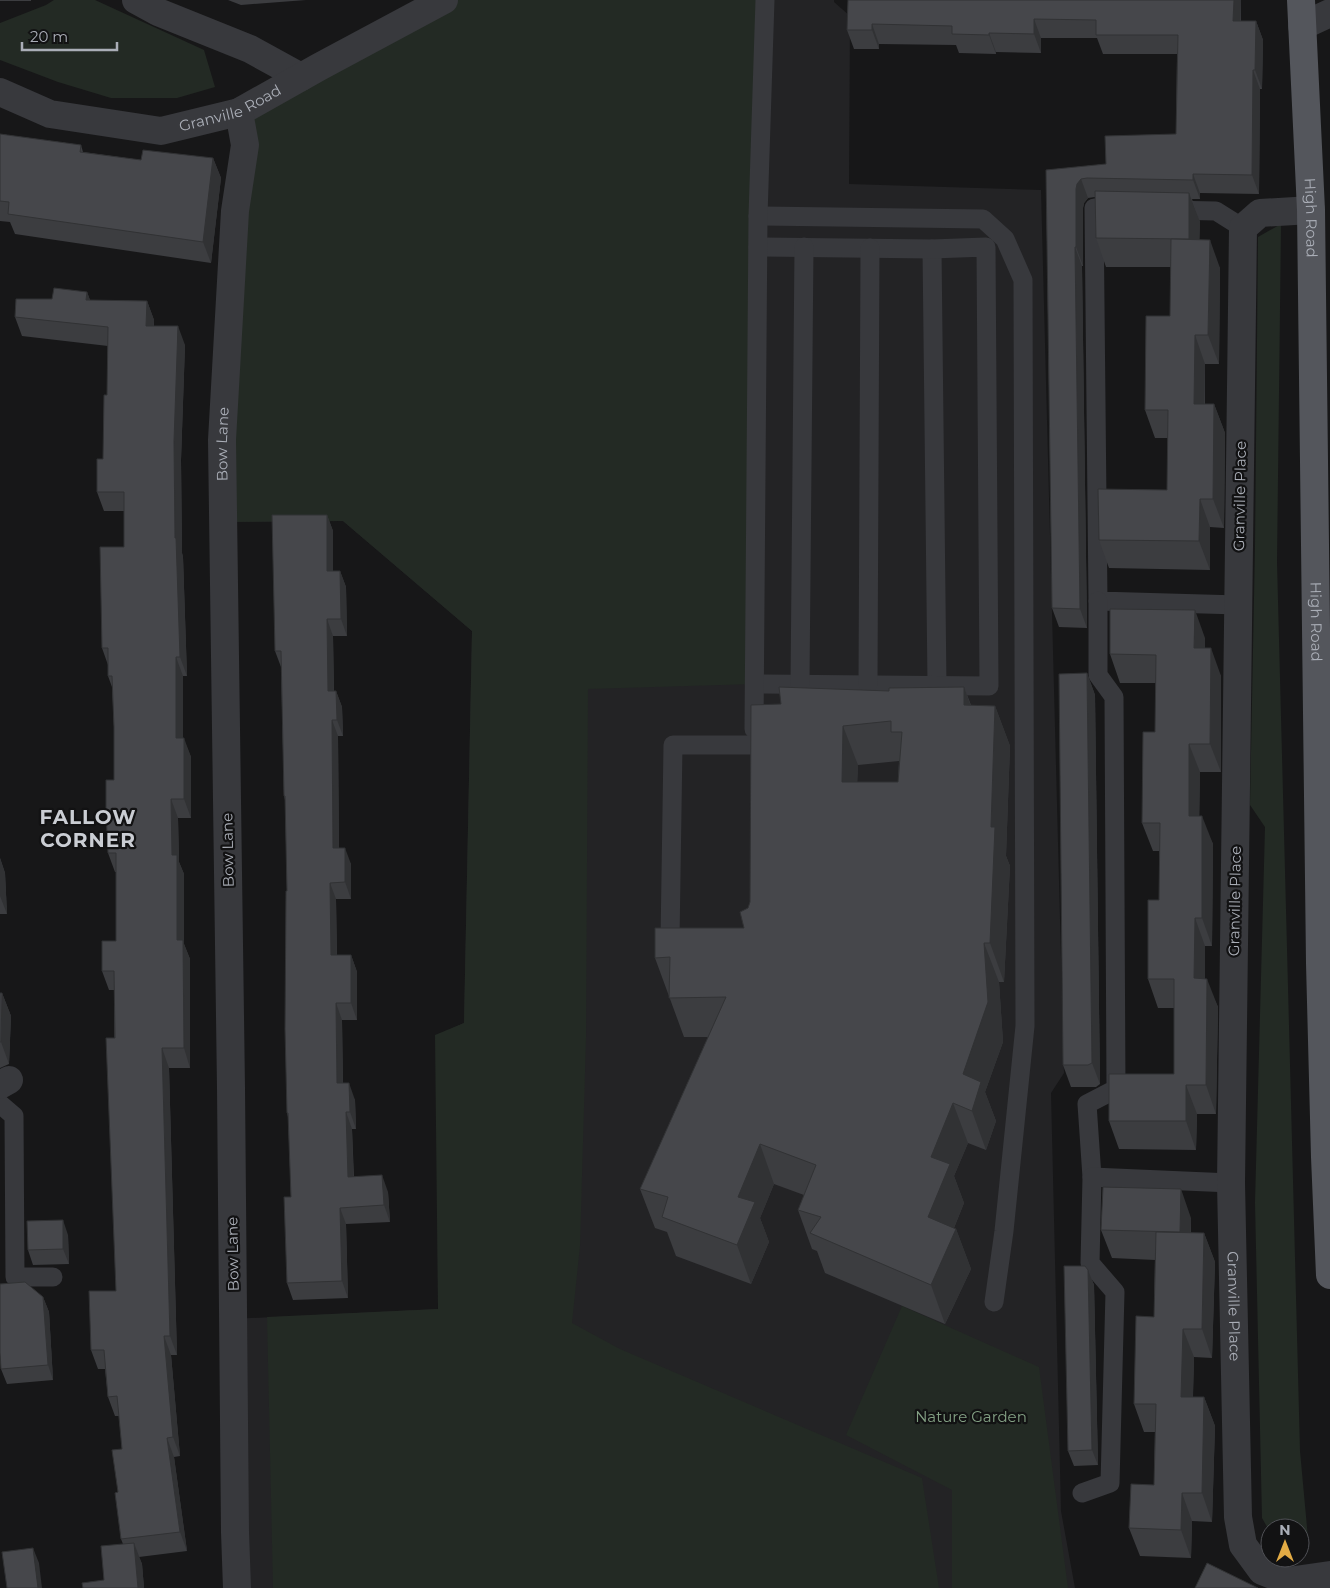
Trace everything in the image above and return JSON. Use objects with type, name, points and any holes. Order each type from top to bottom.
[{"type":"main road","name":"High Road","points":[[1302,13],[1311,210],[1320,963],[1330,1275]]},
{"type":"street","points":[[136,0],[158,12],[250,49],[302,77]]},
{"type":"street","name":"Granville Road","points":[[0,92],[50,114],[161,131],[239,112],[444,0]]},
{"type":"street","points":[[1302,13],[1330,14]]},
{"type":"street","name":"Bow Lane","points":[[238,1588],[235,1532],[232,1088],[222,440],[235,211],[245,145],[239,112]]},
{"type":"street","points":[[1243,228],[1260,213],[1311,210]]},
{"type":"street","name":"Granville Place","points":[[1243,228],[1231,1183],[1238,1517],[1243,1545],[1262,1571],[1288,1581],[1330,1576]]},
{"type":"lane","points":[[754,764],[758,216],[765,0]]},
{"type":"lane","points":[[1082,1493],[1110,1483],[1115,1292],[1090,1263],[1092,1177],[1087,1104],[1116,1089],[1114,697],[1098,675],[1094,208],[1132,209]]},
{"type":"lane","points":[[1151,210],[1216,211],[1243,228]]},
{"type":"lane","points":[[758,216],[983,218],[1006,239],[1023,280],[1025,1026],[1004,1231],[994,1302]]},
{"type":"lane","points":[[754,684],[989,686],[986,247],[932,249],[758,247]]},
{"type":"lane","points":[[800,684],[804,247]]},
{"type":"lane","points":[[868,684],[870,248]]},
{"type":"lane","points":[[932,249],[938,685]]},
{"type":"lane","points":[[1098,601],[1239,605]]},
{"type":"lane","points":[[697,941],[670,941],[673,745],[754,745]]},
{"type":"lane","points":[[3,1090],[14,1116],[16,1276],[53,1276]]},
{"type":"lane","points":[[1092,1177],[1231,1183]]},
{"type":"shaded area","points":[[444,0],[834,0],[850,16],[849,184],[1041,190],[1064,1073],[1051,1093],[1061,1511],[1075,1588],[237,1588],[231,1319],[438,1309],[437,1035],[464,1023],[472,631],[343,521],[224,522]]},
{"type":"green space","points":[[54,0],[95,0],[204,50],[215,87],[177,98],[111,98],[58,82],[0,60],[0,23]]},
{"type":"green space","points":[[444,0],[766,0],[755,684],[588,689],[586,1038],[580,1246],[572,1323],[620,1349],[922,1478],[939,1588],[273,1588],[267,1317],[438,1309],[435,1035],[464,1023],[472,631],[343,521],[224,522],[247,108]]},
{"type":"green space","points":[[1281,224],[1277,562],[1300,1451],[1306,1518],[1262,1518],[1255,1203],[1265,827],[1250,805],[1258,237]]},
{"type":"green space","name":"Nature Garden","points":[[902,1306],[1039,1367],[1068,1588],[952,1588],[952,1490],[846,1435]]},
{"type":"building","points":[[848,0],[1234,0],[1233,21],[1256,21],[1255,70],[1253,70],[1252,175],[1193,174],[1193,180],[1087,178],[1081,179],[1077,184],[1075,247],[1080,609],[1052,608],[1046,170],[1106,164],[1105,136],[1176,134],[1178,35],[1096,35],[1096,20],[1034,19],[1034,34],[952,34],[952,26],[872,24],[872,30],[847,30]]},
{"type":"building","points":[[0,134],[81,145],[80,152],[141,160],[143,150],[213,158],[203,242],[8,214],[9,202],[0,201]]},
{"type":"building","points":[[1095,191],[1189,193],[1189,239],[1096,238]]},
{"type":"building","points":[[1171,239],[1210,240],[1208,335],[1195,335],[1194,404],[1214,404],[1213,499],[1200,499],[1199,541],[1099,540],[1098,489],[1167,490],[1168,410],[1145,410],[1146,316],[1170,316]]},
{"type":"building","points":[[54,288],[87,292],[86,300],[147,301],[146,326],[178,326],[174,441],[175,538],[180,657],[176,657],[176,738],[184,738],[184,799],[171,799],[172,855],[177,855],[177,940],[183,940],[184,1048],[162,1048],[170,1336],[164,1336],[173,1437],[167,1438],[180,1532],[121,1539],[115,1493],[118,1492],[112,1450],[122,1449],[117,1396],[108,1397],[104,1350],[91,1350],[89,1291],[116,1291],[106,1038],[115,1038],[114,971],[102,971],[102,941],[116,941],[116,853],[108,853],[106,811],[106,780],[114,780],[114,727],[112,676],[108,676],[108,648],[102,648],[100,547],[124,547],[124,492],[97,492],[97,459],[103,459],[104,395],[107,395],[108,327],[15,317],[16,299],[52,299]]},
{"type":"building","points":[[272,515],[327,515],[327,571],[340,571],[341,619],[327,619],[328,691],[336,691],[337,720],[332,720],[333,848],[345,848],[345,882],[330,883],[331,955],[351,955],[351,1003],[336,1003],[337,1083],[349,1083],[350,1112],[346,1112],[348,1177],[382,1175],[384,1205],[340,1208],[342,1281],[287,1283],[284,1197],[291,1197],[285,1029],[287,891],[281,651],[275,651]]},
{"type":"building","points":[[1110,609],[1195,610],[1194,648],[1211,648],[1210,744],[1189,744],[1189,816],[1202,816],[1202,918],[1195,918],[1194,978],[1207,979],[1206,1085],[1186,1085],[1186,1121],[1109,1121],[1109,1074],[1174,1074],[1174,979],[1148,979],[1148,900],[1159,900],[1160,823],[1142,823],[1143,732],[1155,732],[1156,655],[1110,654]]},
{"type":"building","points":[[1087,673],[1092,1063],[1088,1065],[1063,1065],[1059,674]]},
{"type":"building","points":[[779,687],[889,691],[889,688],[964,687],[964,705],[995,706],[991,827],[995,827],[990,943],[984,943],[988,1002],[963,1074],[981,1082],[972,1111],[953,1103],[931,1157],[950,1164],[928,1217],[956,1229],[931,1285],[810,1233],[821,1217],[798,1210],[816,1165],[760,1144],[738,1197],[755,1202],[737,1245],[662,1217],[668,1197],[640,1189],[726,997],[669,998],[670,957],[655,958],[655,928],[744,928],[740,912],[748,908],[750,902],[751,705],[781,704]],"holes":[[[891,721],[891,732],[902,732],[898,782],[842,782],[843,726]]]},
{"type":"building","points":[[0,993],[2,993],[1,1042],[0,1042]]},
{"type":"building","points":[[1103,1187],[1181,1189],[1180,1232],[1101,1230]]},
{"type":"building","points":[[63,1220],[63,1249],[28,1250],[27,1221]]},
{"type":"building","points":[[1156,1232],[1204,1233],[1202,1329],[1183,1329],[1181,1397],[1204,1397],[1202,1493],[1182,1493],[1181,1530],[1129,1528],[1131,1484],[1154,1485],[1156,1404],[1134,1404],[1136,1316],[1154,1317]]},
{"type":"building","points":[[1064,1266],[1085,1266],[1088,1270],[1092,1450],[1068,1451]]},
{"type":"building","points":[[25,1282],[43,1297],[48,1365],[1,1369],[0,1284]]},
{"type":"building","points":[[134,1543],[138,1588],[83,1588],[82,1583],[104,1580],[101,1546]]},
{"type":"building","points":[[33,1548],[38,1588],[7,1588],[2,1552]]},
{"type":"building","points":[[1207,1563],[1258,1588],[1195,1588]]},
{"type":"district","name":"FALLOW CORNER","points":[[88,828]]}]
